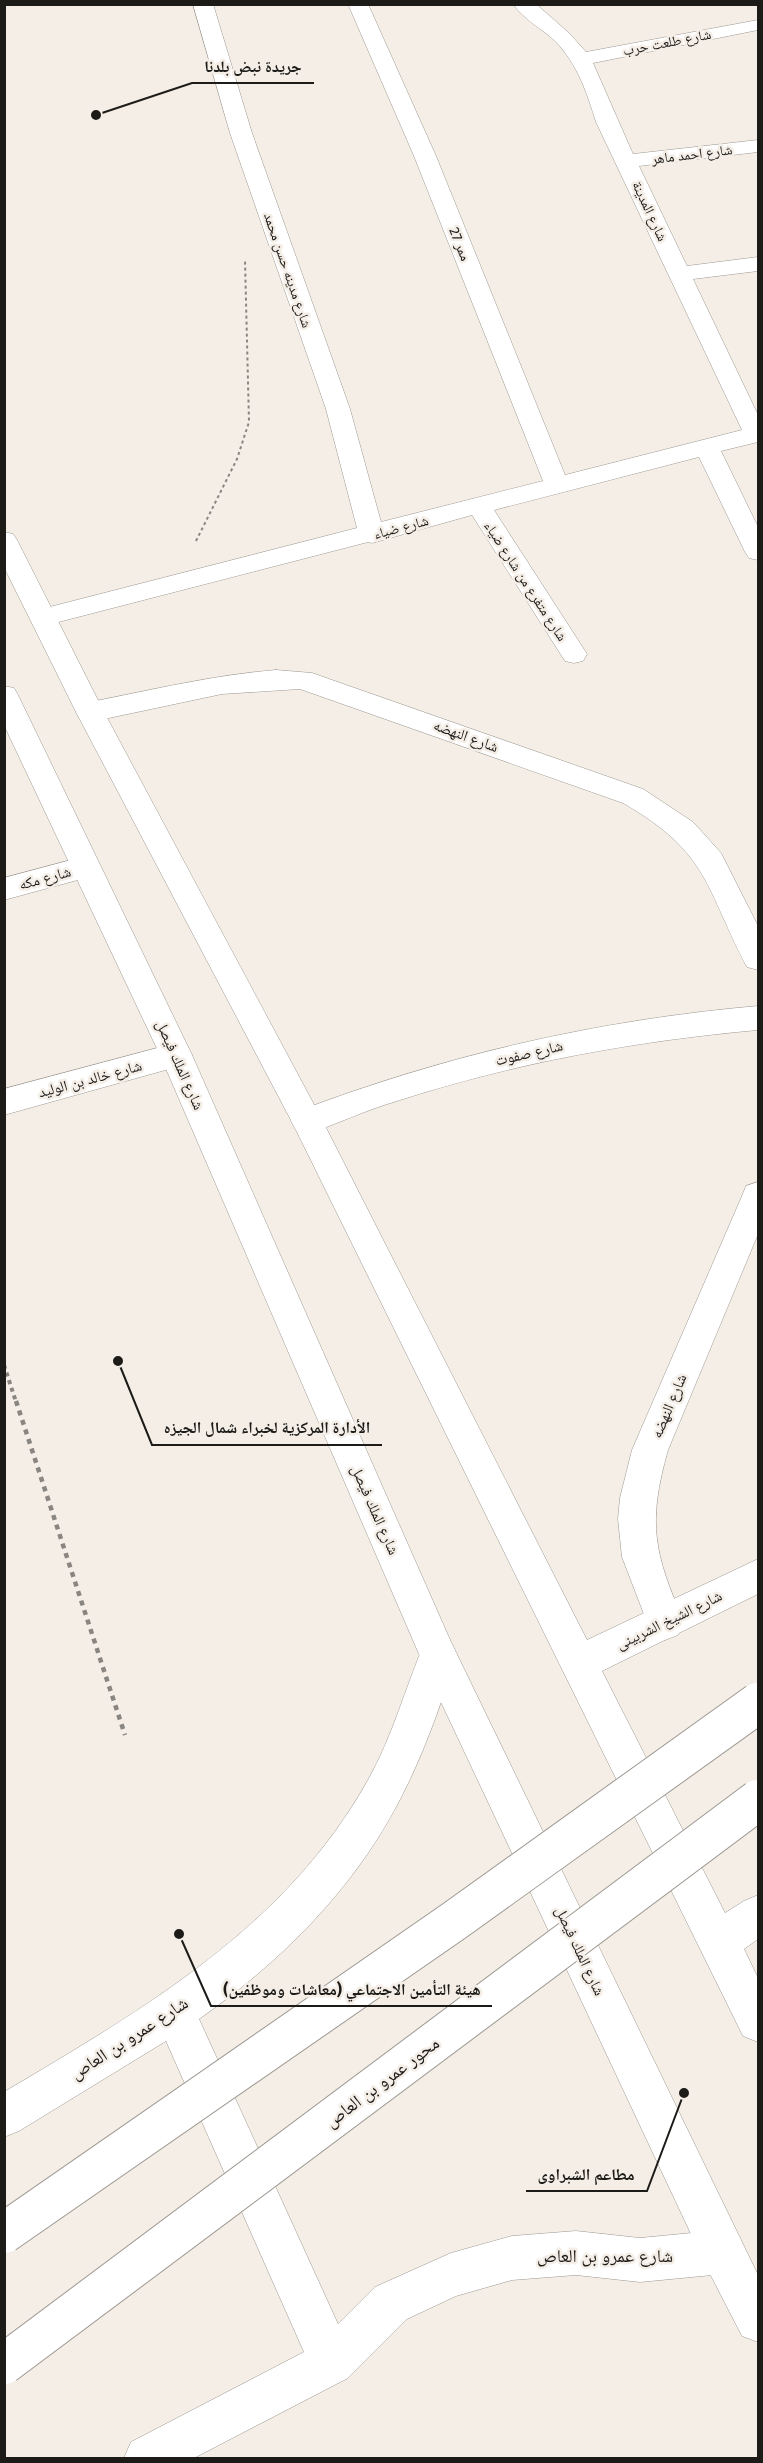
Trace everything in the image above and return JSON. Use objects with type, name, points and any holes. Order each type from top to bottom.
[{"type":"street","name":"شارع مدينه حسن محمد","points":[[203,4],[241,134],[338,409],[372,535]]},
{"type":"street","name":"ممر 27","points":[[358,4],[425,156],[557,486]]},
{"type":"street","name":"شارع المدينة","points":[[523,4],[562,37],[589,70],[607,122],[757,435]]},
{"type":"street","points":[[737,4],[756,28]]},
{"type":"street","name":"شارع طلعت حرب","points":[[581,59],[756,28]]},
{"type":"street","name":"شارع احمد ماهر","points":[[626,161],[759,146]]},
{"type":"street","points":[[679,274],[759,264]]},
{"type":"street","name":"شارع ضياء","points":[[43,617],[372,535],[757,435]]},
{"type":"street","points":[[707,447],[759,552]]},
{"type":"street","name":"شارع متفرع من شارع ضياء","points":[[479,507],[574,654]]},
{"type":"street","points":[[4,540],[90,712],[306,1121],[759,2021]]},
{"type":"street","name":"شارع النهضه","points":[[90,712],[243,682],[272,678],[302,680],[633,796],[664,813],[682,828],[712,862],[759,959]]},
{"type":"street","name":"شارع الملك فيصل","points":[[7,708],[176,1055],[438,1655],[723,2252],[759,2320]]},
{"type":"street","name":"شارع مكه","points":[[4,889],[86,867]]},
{"type":"street","name":"شارع صفوت","points":[[306,1121],[408,1084],[512,1056],[615,1035],[759,1018]]},
{"type":"street","name":"شارع خالد بن الوليد","points":[[4,1102],[176,1055]]},
{"type":"street","name":"شارع النهضه","points":[[665,1623],[644,1577],[635,1533],[637,1490],[650,1450],[759,1196]]},
{"type":"street","name":"شارع الشيخ الشربينى","points":[[579,1663],[759,1576]]},
{"type":"street","name":"شارع عمرو بن العاص","points":[[4,2116],[174,2012],[251,1953],[317,1887],[376,1802],[411,1734],[438,1655]]},
{"type":"street","points":[[4,2233],[463,1915],[759,1702]]},
{"type":"street","name":"محور عمرو بن العاص","points":[[4,2364],[759,1800]]},
{"type":"street","points":[[719,1942],[759,1915]]},
{"type":"street","points":[[174,2012],[332,2362]]},
{"type":"street","name":"شارع عمرو بن العاص","points":[[147,2458],[332,2362],[391,2303],[451,2275],[512,2258],[576,2253],[640,2260],[723,2252]]},
{"type":"path","points":[[174,585],[237,459],[249,422],[244,260]]},
{"type":"path","points":[[4,1365],[125,1735]]},
{"type":"place","name":"جريدة نبض بلدنا","points":[[96,115]]},
{"type":"place","name":"الأدارة المركزية لخبراء شمال الجيزه","points":[[118,1361]]},
{"type":"place","name":"(هيئة التأمين الاجتماعي (معاشات وموظفين","points":[[179,1934]]},
{"type":"place","name":"مطاعم الشبراوى","points":[[684,2093]]}]
